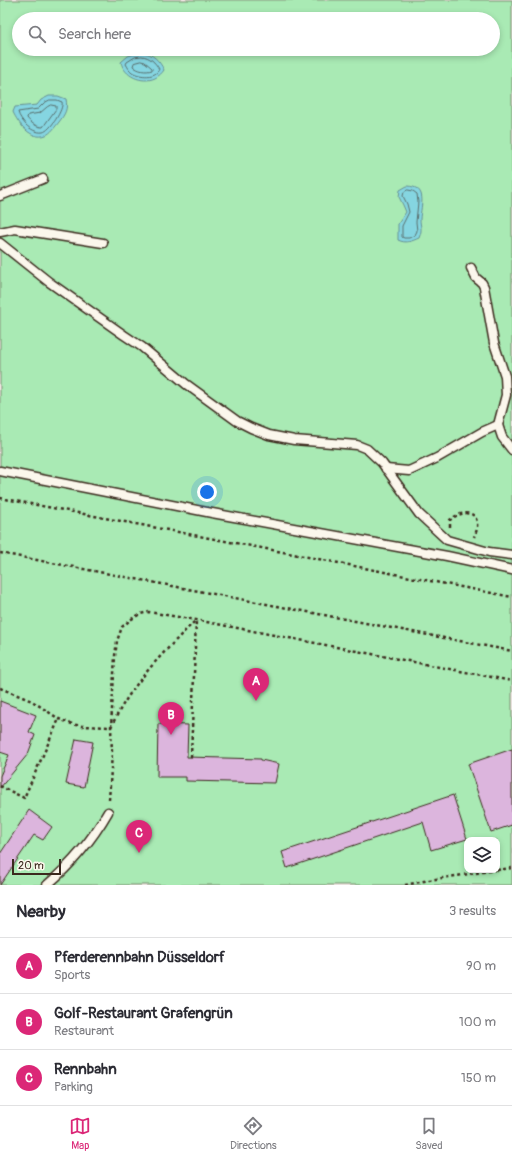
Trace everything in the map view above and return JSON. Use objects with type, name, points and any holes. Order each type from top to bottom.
[{"type":"lane","points":[[0,196],[43,179]]},
{"type":"lane","points":[[0,232],[14,229],[103,243]]},
{"type":"lane","points":[[0,243],[61,291],[142,347],[186,384],[237,421],[251,428],[294,440],[357,445],[367,449],[386,469],[419,514],[447,540],[489,552],[512,555]]},
{"type":"lane","points":[[471,268],[476,278],[484,287],[494,343],[505,376],[506,395],[498,425],[502,437],[512,450]]},
{"type":"lane","points":[[386,469],[409,471],[437,458],[482,432],[498,425]]},
{"type":"lane","points":[[0,470],[447,556],[512,570]]},
{"type":"lane","points":[[47,885],[58,876],[85,847],[98,830],[108,812]]},
{"type":"path","points":[[0,498],[512,597]]},
{"type":"path","points":[[0,553],[512,651]]},
{"type":"path","points":[[108,812],[112,753],[111,727],[117,641],[122,627],[140,614],[149,612],[196,620],[512,681]]},
{"type":"path","points":[[111,727],[124,703],[141,680],[170,646],[196,620]]},
{"type":"path","points":[[191,757],[196,620]]},
{"type":"path","points":[[0,688],[32,701],[59,719],[72,724],[82,726],[111,727]]},
{"type":"path","points":[[0,786],[24,798],[59,719]]},
{"type":"path","points":[[500,870],[512,868]]},
{"type":"path","points":[[405,885],[476,873]]},
{"type":"green space","points":[[0,0],[512,0],[512,885],[0,885]]},
{"type":"water","points":[[128,56],[152,56],[160,63],[164,70],[155,78],[150,80],[139,79],[130,75],[123,67],[121,62]]},
{"type":"water","points":[[49,96],[58,96],[66,99],[66,111],[50,133],[40,136],[30,133],[18,121],[13,112],[15,107],[37,105],[41,100]]},
{"type":"water","points":[[407,186],[418,189],[421,193],[422,202],[420,219],[421,230],[419,238],[406,242],[398,240],[398,224],[406,212],[399,197],[400,190]]},
{"type":"building","points":[[0,701],[36,715],[29,732],[35,735],[28,754],[0,788],[0,776],[9,755],[0,752]]},
{"type":"building","points":[[158,724],[188,725],[187,757],[261,759],[279,764],[275,783],[186,781],[186,777],[157,777]]},
{"type":"building","points":[[76,739],[93,742],[84,787],[66,784]]},
{"type":"building","points":[[512,749],[512,825],[491,832],[468,764]]},
{"type":"building","points":[[453,795],[466,837],[464,837],[464,840],[431,850],[423,822],[287,868],[282,852]]},
{"type":"building","points":[[29,810],[52,827],[43,840],[34,835],[0,885],[0,854]]},
{"type":"place","name":"Pferderennbahn Düsseldorf","points":[[256,701]]},
{"type":"place","name":"Golf-Restaurant Grafengrün","points":[[171,735]]},
{"type":"place","name":"Rennbahn","points":[[139,853]]}]
